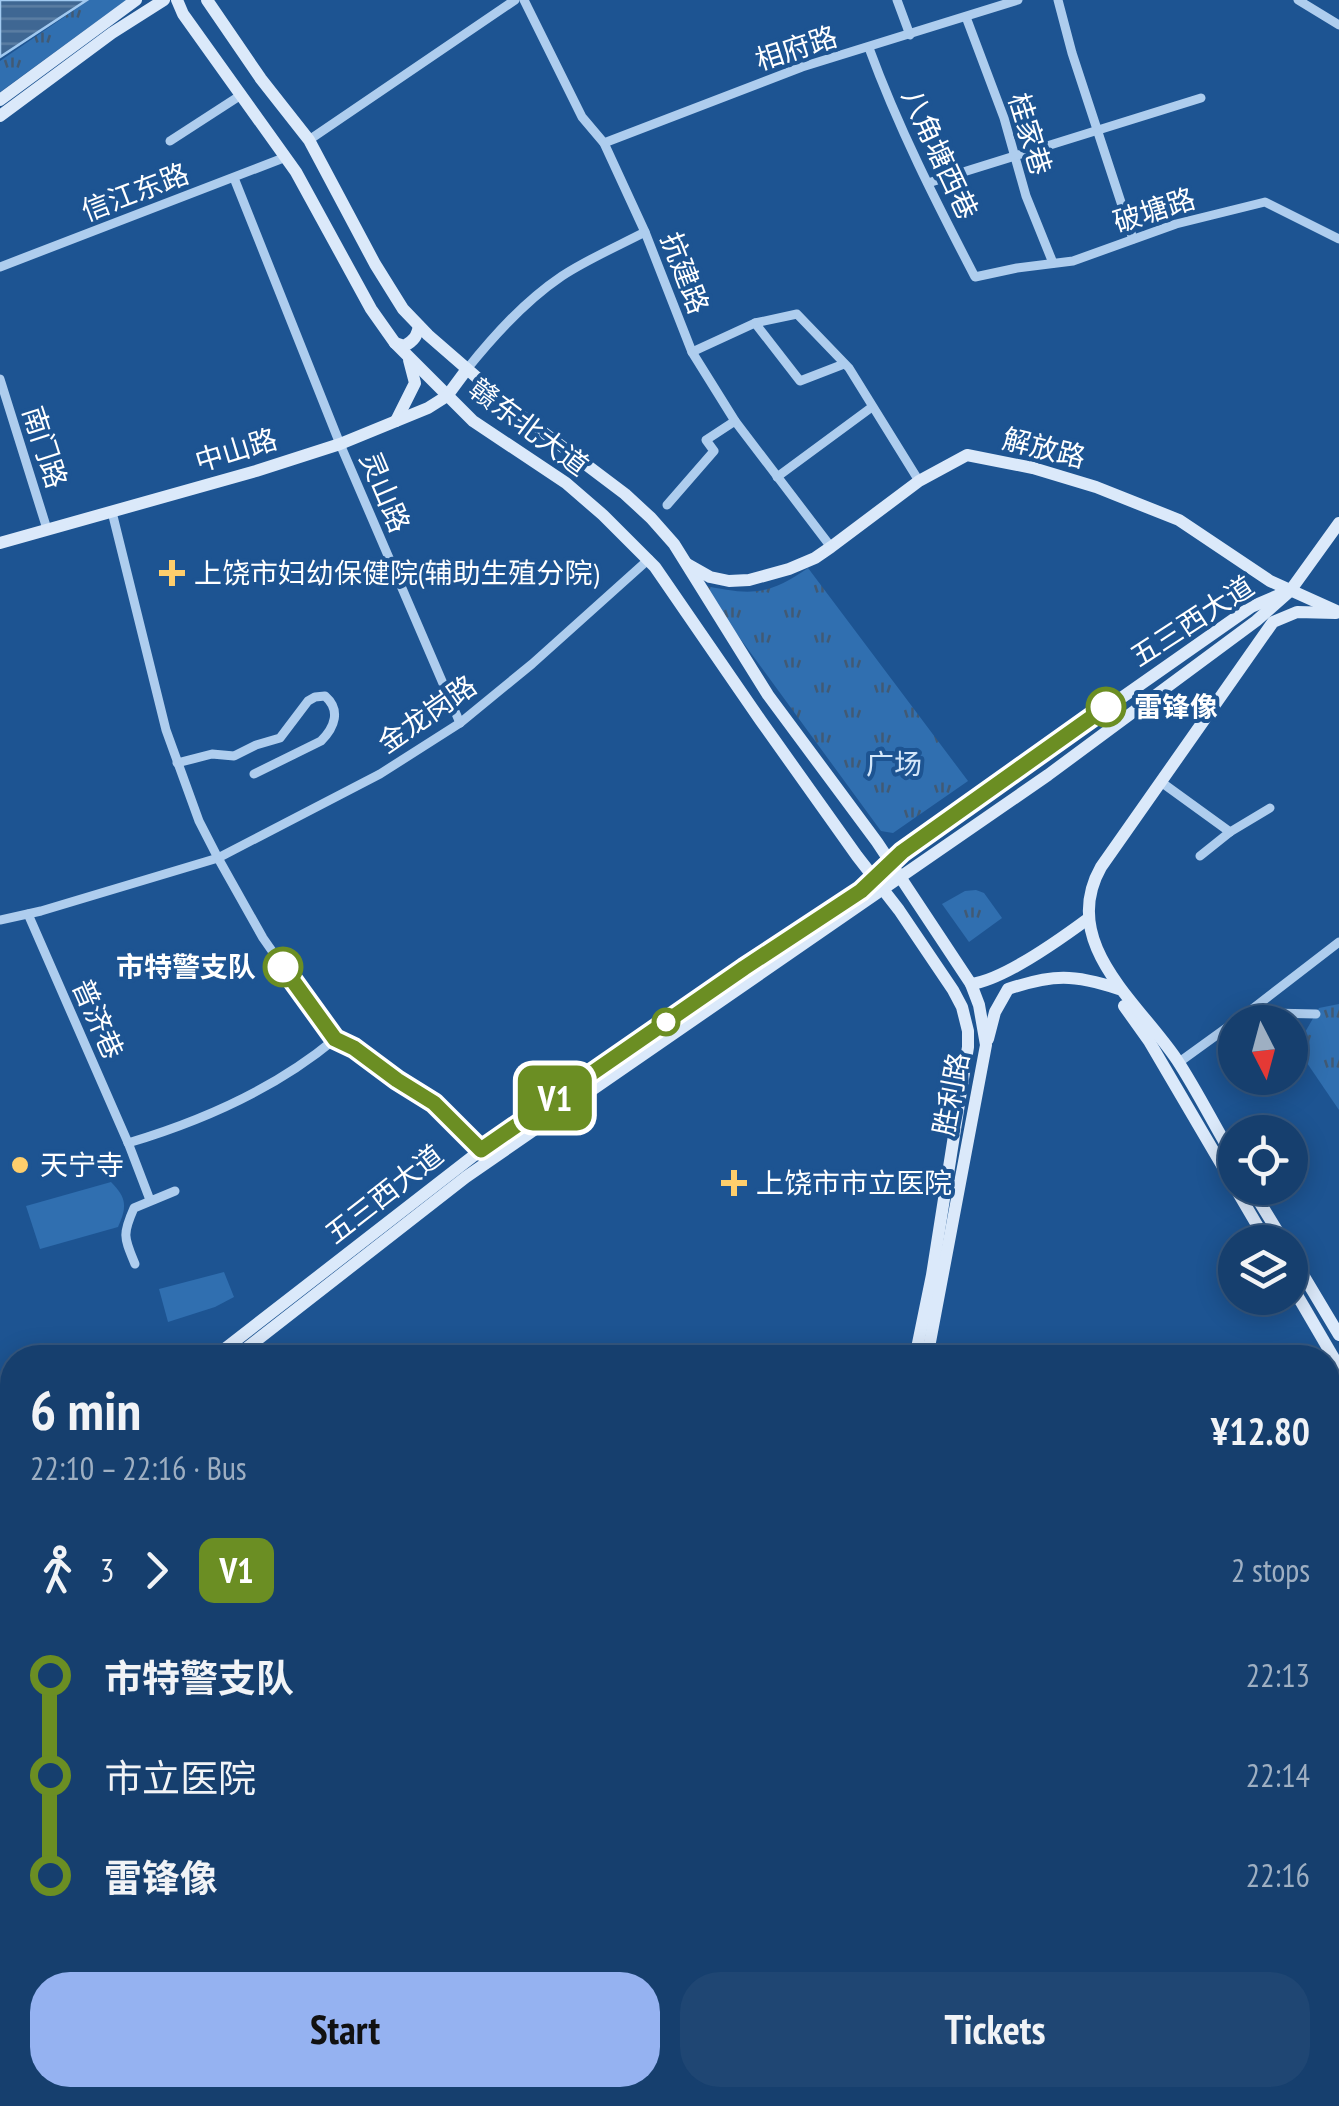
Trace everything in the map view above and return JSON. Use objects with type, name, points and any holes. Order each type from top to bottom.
[{"type":"main road","points":[[0,100],[136,0]]},
{"type":"main road","points":[[0,116],[112,33],[164,0]]},
{"type":"main road","name":"赣东北大道","points":[[176,0],[286,158],[396,344],[474,422],[566,483],[649,559],[856,856],[875,877]]},
{"type":"main road","name":"胜利路","points":[[206,0],[309,140],[403,309],[519,414],[625,494],[674,544],[768,695],[831,778],[971,984],[986,1046],[929,1345]]},
{"type":"main road","points":[[396,344],[412,342],[419,326]]},
{"type":"main road","points":[[396,421],[415,382],[408,358]]},
{"type":"main road","name":"中山路","points":[[0,544],[340,444],[428,408],[446,396],[467,369]]},
{"type":"main road","name":"解放路","points":[[686,563],[710,577],[729,581],[789,569],[831,548],[919,481],[966,455],[1033,468],[1096,487],[1179,520],[1270,581],[1339,612]]},
{"type":"main road","points":[[1290,590],[1339,523]]},
{"type":"main road","name":"五三西大道","points":[[229,1345],[481,1150],[861,891],[902,852],[1250,606],[1290,590]]},
{"type":"main road","name":"五三西大道","points":[[251,1345],[480,1167],[1048,775],[1256,621],[1290,590]]},
{"type":"main road","points":[[1256,1225],[1116,988],[1099,952],[1089,918],[1089,900],[1092,883],[1273,622],[1297,612],[1339,612]]},
{"type":"main road","name":"胜利路","points":[[875,877],[953,990],[968,1030],[946,1192],[917,1345]]},
{"type":"main road","points":[[971,984],[986,982],[1055,944],[1089,918]]},
{"type":"main road","points":[[986,1046],[995,1012],[1008,990],[1061,977],[1088,979],[1116,988],[1178,1062],[1218,1131]]},
{"type":"main road","points":[[1308,1283],[1339,1335]]},
{"type":"main road","points":[[1308,1313],[1327,1345]]},
{"type":"street","points":[[309,140],[515,0]]},
{"type":"street","name":"抗建路","points":[[524,0],[582,117],[604,143],[645,232],[692,352],[735,421],[831,548]]},
{"type":"street","points":[[898,0],[910,35]]},
{"type":"street","name":"相府路","points":[[604,143],[802,67],[1018,0]]},
{"type":"street","points":[[1058,0],[1133,239]]},
{"type":"street","points":[[1298,0],[1339,25]]},
{"type":"street","name":"桂家巷","points":[[966,17],[1004,118],[1026,196],[1053,263]]},
{"type":"street","name":"八角塘西巷","points":[[869,48],[890,104],[976,277]]},
{"type":"street","points":[[170,141],[241,95]]},
{"type":"street","points":[[928,182],[1200,98]]},
{"type":"street","name":"信江东路","points":[[0,267],[286,158]]},
{"type":"street","name":"灵山路","points":[[234,178],[340,444],[460,723]]},
{"type":"street","name":"破塘路","points":[[976,277],[1073,260],[1176,224],[1265,202],[1339,239]]},
{"type":"street","points":[[467,369],[530,300],[563,276],[645,232]]},
{"type":"street","points":[[650,244],[663,240]]},
{"type":"street","points":[[692,352],[756,323],[797,314],[844,364],[919,481]]},
{"type":"street","points":[[756,323],[800,382],[844,364]]},
{"type":"street","name":"南门路","points":[[0,379],[47,529]]},
{"type":"street","points":[[777,477],[872,406]]},
{"type":"street","points":[[667,505],[714,451],[706,440],[735,421]]},
{"type":"street","points":[[112,512],[177,763],[199,821],[263,938],[335,1039],[434,1103],[481,1150]]},
{"type":"street","name":"金龙岗路","points":[[0,920],[218,858],[380,774],[460,723],[649,559]]},
{"type":"street","points":[[177,763],[212,754],[234,756],[256,744],[280,738],[308,700],[325,696],[335,717],[322,741],[254,774]]},
{"type":"street","points":[[1161,782],[1230,832]]},
{"type":"street","points":[[1200,856],[1270,808]]},
{"type":"street","name":"普济巷","points":[[28,914],[150,1200]]},
{"type":"street","points":[[1178,1062],[1339,942]]},
{"type":"street","points":[[1308,1014],[1316,1014]]},
{"type":"street","points":[[128,1142],[194,1120],[262,1088],[296,1070],[335,1039]]},
{"type":"street","points":[[135,1264],[124,1230],[134,1208],[175,1192]]},
{"type":"green space","points":[[89,0],[126,0],[0,92],[0,61]]},
{"type":"green space","name":"广场","points":[[808,568],[968,781],[893,833],[881,831],[701,585],[757,591],[781,584]]},
{"type":"green space","points":[[965,891],[984,893],[1002,918],[969,942],[942,904]]},
{"type":"green space","points":[[1339,1004],[1339,1110],[1308,1064],[1308,1027],[1319,1008]]},
{"type":"green space","points":[[111,1182],[124,1203],[118,1227],[40,1249],[26,1206]]},
{"type":"green space","points":[[224,1272],[234,1297],[168,1322],[159,1289]]},
{"type":"shaded area","points":[[0,0],[87,0],[0,57]]},
{"type":"bus line","name":"V1","points":[[283,967],[335,1039],[434,1103],[481,1150],[861,891],[902,852],[1106,707]]},
{"type":"place","name":"上饶市妇幼保健院(辅助生殖分院)","points":[[172,573]]},
{"type":"place","name":"雷锋像","points":[[1106,707]]},
{"type":"place","name":"市特警支队","points":[[283,967]]},
{"type":"place","name":"天宁寺","points":[[20,1165]]},
{"type":"place","name":"上饶市市立医院","points":[[734,1183]]}]
